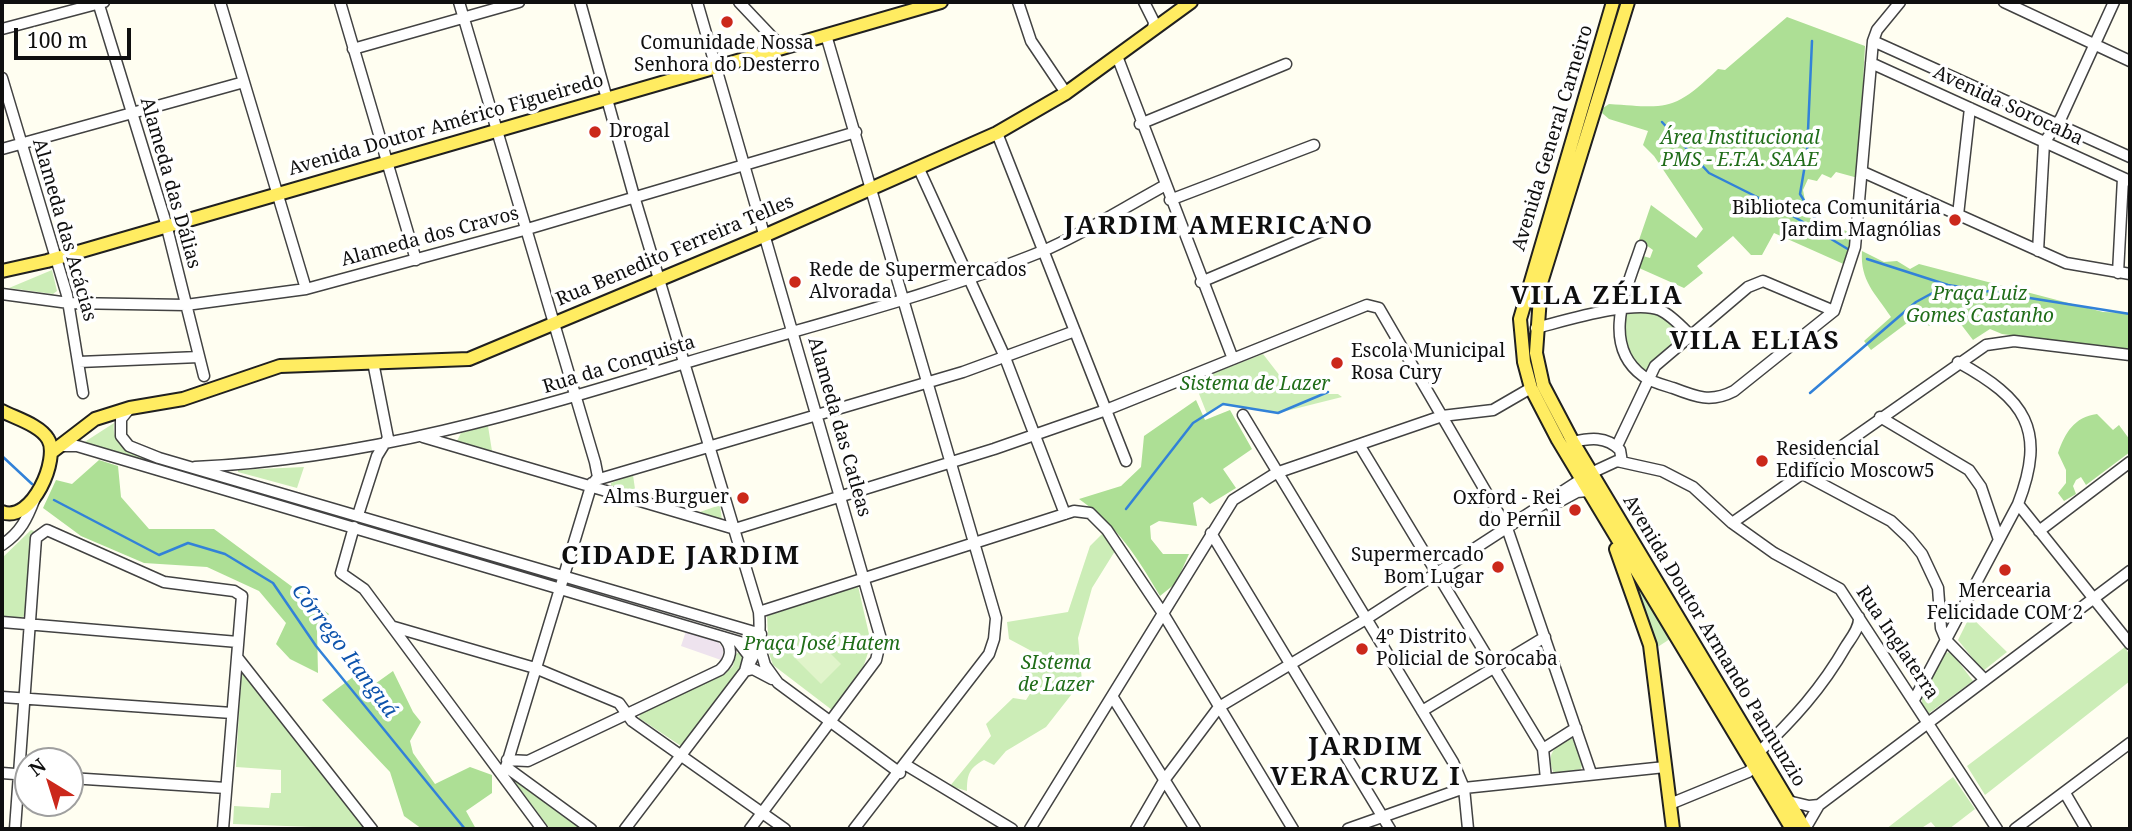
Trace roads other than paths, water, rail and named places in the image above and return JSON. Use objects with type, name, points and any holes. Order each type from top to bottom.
[{"type":"main road","name":"Avenida Doutor Américo Figueiredo","points":[[2,271],[52,259],[937,2]]},
{"type":"main road","name":"Rua Benedito Ferreira Telles","points":[[55,449],[95,419],[130,408],[183,399],[280,366],[469,359],[766,235],[997,133],[1066,93],[1191,2]]},
{"type":"main road","name":"Avenida General Carneiro","points":[[1586,481],[1531,388],[1524,362],[1520,319],[1613,2]]},
{"type":"main road","name":"Avenida General Carneiro","points":[[1586,481],[1573,442],[1543,386],[1536,354],[1536,328],[1541,283],[1629,2]]},
{"type":"main road","points":[[2,280],[52,259]]},
{"type":"main road","points":[[2,411],[46,435],[55,449],[38,492],[23,511],[13,514],[2,512]]},
{"type":"main road","name":"Avenida Doutor Armando Pannunzio","points":[[1586,481],[1606,523],[1805,829]]},
{"type":"main road","name":"Avenida Doutor Armando Pannunzio","points":[[1586,481],[1758,760],[1792,829]]},
{"type":"main road","points":[[1606,523],[1650,645],[1673,829]]},
{"type":"street","points":[[2,29],[100,2]]},
{"type":"street","name":"Alameda das Dálias","points":[[100,2],[166,226],[204,376]]},
{"type":"street","points":[[220,2],[306,289]]},
{"type":"street","points":[[340,2],[416,260]]},
{"type":"street","points":[[459,2],[524,230],[595,462],[593,483],[504,766]]},
{"type":"street","points":[[353,49],[519,2]]},
{"type":"street","points":[[580,2],[605,98],[759,611],[760,648],[765,665],[778,683]]},
{"type":"street","name":"Alameda das Catleas","points":[[697,2],[880,630],[879,654],[750,829]]},
{"type":"street","points":[[739,2],[775,40],[786,46]]},
{"type":"street","points":[[1018,2],[1031,41],[1066,93]]},
{"type":"street","points":[[1143,2],[1154,22],[1153,29]]},
{"type":"street","points":[[1642,246],[1620,310],[1621,341],[1629,361],[1647,379],[1703,400],[1720,399],[1734,391],[1834,311],[1855,247],[1873,41],[1877,30],[1900,2]]},
{"type":"street","points":[[2005,2],[2130,61]]},
{"type":"street","points":[[2038,251],[2044,143],[2057,125],[2114,2]]},
{"type":"street","points":[[826,35],[996,618],[995,639],[989,654],[855,829]]},
{"type":"street","name":"Avenida Sorocaba","points":[[1873,41],[2130,157]]},
{"type":"street","points":[[1116,57],[1233,359]]},
{"type":"street","name":"Avenida Sorocaba","points":[[1871,63],[2126,180]]},
{"type":"street","points":[[1140,124],[1286,64]]},
{"type":"street","name":"Alameda das Acácias","points":[[2,78],[52,259],[69,303],[83,393]]},
{"type":"street","points":[[2,149],[244,82]]},
{"type":"street","points":[[1958,215],[1970,108]]},
{"type":"street","name":"Alameda dos Cravos","points":[[2,294],[69,303],[187,305],[306,289],[524,230],[856,132]]},
{"type":"street","points":[[997,133],[1126,461]]},
{"type":"street","points":[[1170,200],[1314,145]]},
{"type":"street","points":[[919,169],[1004,355],[1065,514]]},
{"type":"street","points":[[1863,172],[2066,263],[2130,274]]},
{"type":"street","points":[[2118,273],[2126,180]]},
{"type":"street","name":"Rua da Conquista","points":[[195,467],[306,459],[383,445],[449,431],[577,397],[968,278],[1044,250],[1164,186]]},
{"type":"street","points":[[1201,282],[1343,222]]},
{"type":"street","points":[[1136,829],[1165,779],[1219,707],[1366,619],[1507,528],[1586,481],[1611,462],[1622,462],[1617,446],[1655,366],[1748,287],[1763,281],[1834,311]]},
{"type":"street","points":[[423,437],[593,483],[735,530],[1106,410],[1367,305],[1379,307],[1507,528],[1591,773]]},
{"type":"street","points":[[1536,328],[1620,310],[1660,310],[1690,335]]},
{"type":"street","points":[[593,483],[817,413],[927,383],[1075,331]]},
{"type":"street","points":[[1732,523],[1958,362],[1986,345],[2014,341],[2130,355]]},
{"type":"street","points":[[79,362],[199,356]]},
{"type":"street","points":[[358,515],[383,445],[388,438],[373,362]]},
{"type":"street","points":[[1914,700],[2018,504],[2030,472],[2032,456],[2024,416],[2009,395],[1958,362]]},
{"type":"street","points":[[1030,829],[1233,500],[1276,473],[1442,416],[1493,410],[1531,388]]},
{"type":"street","points":[[130,408],[121,419],[121,436],[129,446],[159,458],[761,634]]},
{"type":"street","points":[[1243,415],[1422,710],[1464,788],[1468,829]]},
{"type":"street","points":[[1880,417],[1969,470],[1981,487],[1999,540]]},
{"type":"street","points":[[449,431],[452,440],[461,448]]},
{"type":"street","points":[[1573,442],[1597,438],[1617,446]]},
{"type":"street","points":[[55,449],[72,445],[561,587],[760,648]]},
{"type":"street","points":[[1360,446],[1542,749],[1546,779]]},
{"type":"street","points":[[155,469],[159,458]]},
{"type":"street","name":"Rua Inglaterra","points":[[1622,462],[1662,471],[1682,482],[1774,553],[1840,589],[1997,829]]},
{"type":"street","points":[[2039,531],[2130,462]]},
{"type":"street","points":[[1801,473],[1891,521],[1909,538],[1922,554],[1938,588],[1941,628],[1946,640],[1985,680]]},
{"type":"street","points":[[2,545],[25,524],[38,492]]},
{"type":"street","points":[[2018,504],[2130,644]]},
{"type":"street","points":[[759,611],[1065,514],[1082,510],[1090,513],[1107,530],[1164,615],[1293,829]]},
{"type":"street","points":[[354,527],[341,573],[364,589],[504,766],[542,829]]},
{"type":"street","points":[[25,747],[36,538],[42,532],[53,531],[164,582],[234,591],[242,596],[223,829]]},
{"type":"street","points":[[1211,533],[1390,829]]},
{"type":"street","points":[[1805,829],[1819,805],[2130,570]]},
{"type":"street","points":[[1670,804],[1758,760],[1827,679],[1858,627],[1859,617]]},
{"type":"street","points":[[2,622],[237,642]]},
{"type":"street","points":[[394,627],[535,668],[619,703],[628,716],[785,829]]},
{"type":"street","points":[[727,637],[747,651],[749,659],[745,670]]},
{"type":"street","points":[[504,766],[528,761],[628,716],[720,670],[730,657],[727,637]]},
{"type":"street","points":[[1422,710],[1545,637]]},
{"type":"street","points":[[625,829],[760,648]]},
{"type":"street","points":[[237,657],[373,829]]},
{"type":"street","points":[[745,670],[757,670],[903,769],[1012,829]]},
{"type":"street","points":[[1112,696],[1195,829]]},
{"type":"street","points":[[2,697],[232,713]]},
{"type":"street","points":[[1542,749],[1576,728]]},
{"type":"street","points":[[2015,829],[2130,743]]},
{"type":"street","points":[[504,766],[591,829]]},
{"type":"street","points":[[1348,829],[1464,788],[1665,767]]},
{"type":"street","points":[[84,779],[226,788]]},
{"type":"street","points":[[2065,793],[2086,829]]},
{"type":"street","points":[[1788,801],[1809,806],[1819,805]]},
{"type":"waterway","points":[[1812,41],[1807,153],[1800,194],[1824,233]]},
{"type":"waterway","points":[[1662,122],[1709,173],[1783,210],[1851,251]]},
{"type":"waterway","points":[[1867,259],[1948,285],[2130,314]]},
{"type":"waterway","points":[[1810,393],[1916,302],[1947,285]]},
{"type":"waterway","points":[[1126,509],[1193,423],[1223,404],[1278,413],[1328,392]]},
{"type":"waterway","name":"Córrego Itanguá","points":[[2,456],[32,484]]},
{"type":"waterway","name":"Córrego Itanguá","points":[[54,500],[159,555],[188,543],[225,554],[273,583],[316,646],[465,829]]},
{"type":"place","name":"Comunidade Nossa Senhora do Desterro","points":[[727,22]]},
{"type":"place","name":"Drogal","points":[[595,132]]},
{"type":"place","name":"Biblioteca Comunitária Jardim Magnólias","points":[[1955,220]]},
{"type":"place","name":"Rede de Supermercados Alvorada","points":[[795,282]]},
{"type":"place","name":"Escola Municipal Rosa Cury","points":[[1337,363]]},
{"type":"place","name":"Residencial Edifício Moscow5","points":[[1762,461]]},
{"type":"place","name":"Alms Burguer","points":[[743,498]]},
{"type":"place","name":"Oxford - Rei do Pernil","points":[[1575,510]]},
{"type":"place","name":"Supermercado Bom Lugar","points":[[1498,567]]},
{"type":"place","name":"Mercearia Felicidade COM 2","points":[[2005,570]]},
{"type":"place","name":"4º Distrito Policial de Sorocaba","points":[[1362,649]]},
{"type":"district","name":"JARDIM AMERICANO","points":[[1219,227]]},
{"type":"district","name":"VILA ZÉLIA","points":[[1597,297]]},
{"type":"district","name":"VILA ELIAS","points":[[1755,342]]},
{"type":"district","name":"CIDADE JARDIM","points":[[681,557]]},
{"type":"district","name":"JARDIM VERA CRUZ I","points":[[1366,763]]},
{"type":"park label","name":"Área Institucional PMS - E.T.A. SAAE","points":[[1740,150]]},
{"type":"park label","name":"Praça Luiz Gomes Castanho","points":[[1980,306]]},
{"type":"park label","name":"Sistema de Lazer","points":[[1255,385]]},
{"type":"park label","name":"Praça José Hatem","points":[[822,645]]},
{"type":"park label","name":"SIstema de Lazer","points":[[1056,675]]}]
